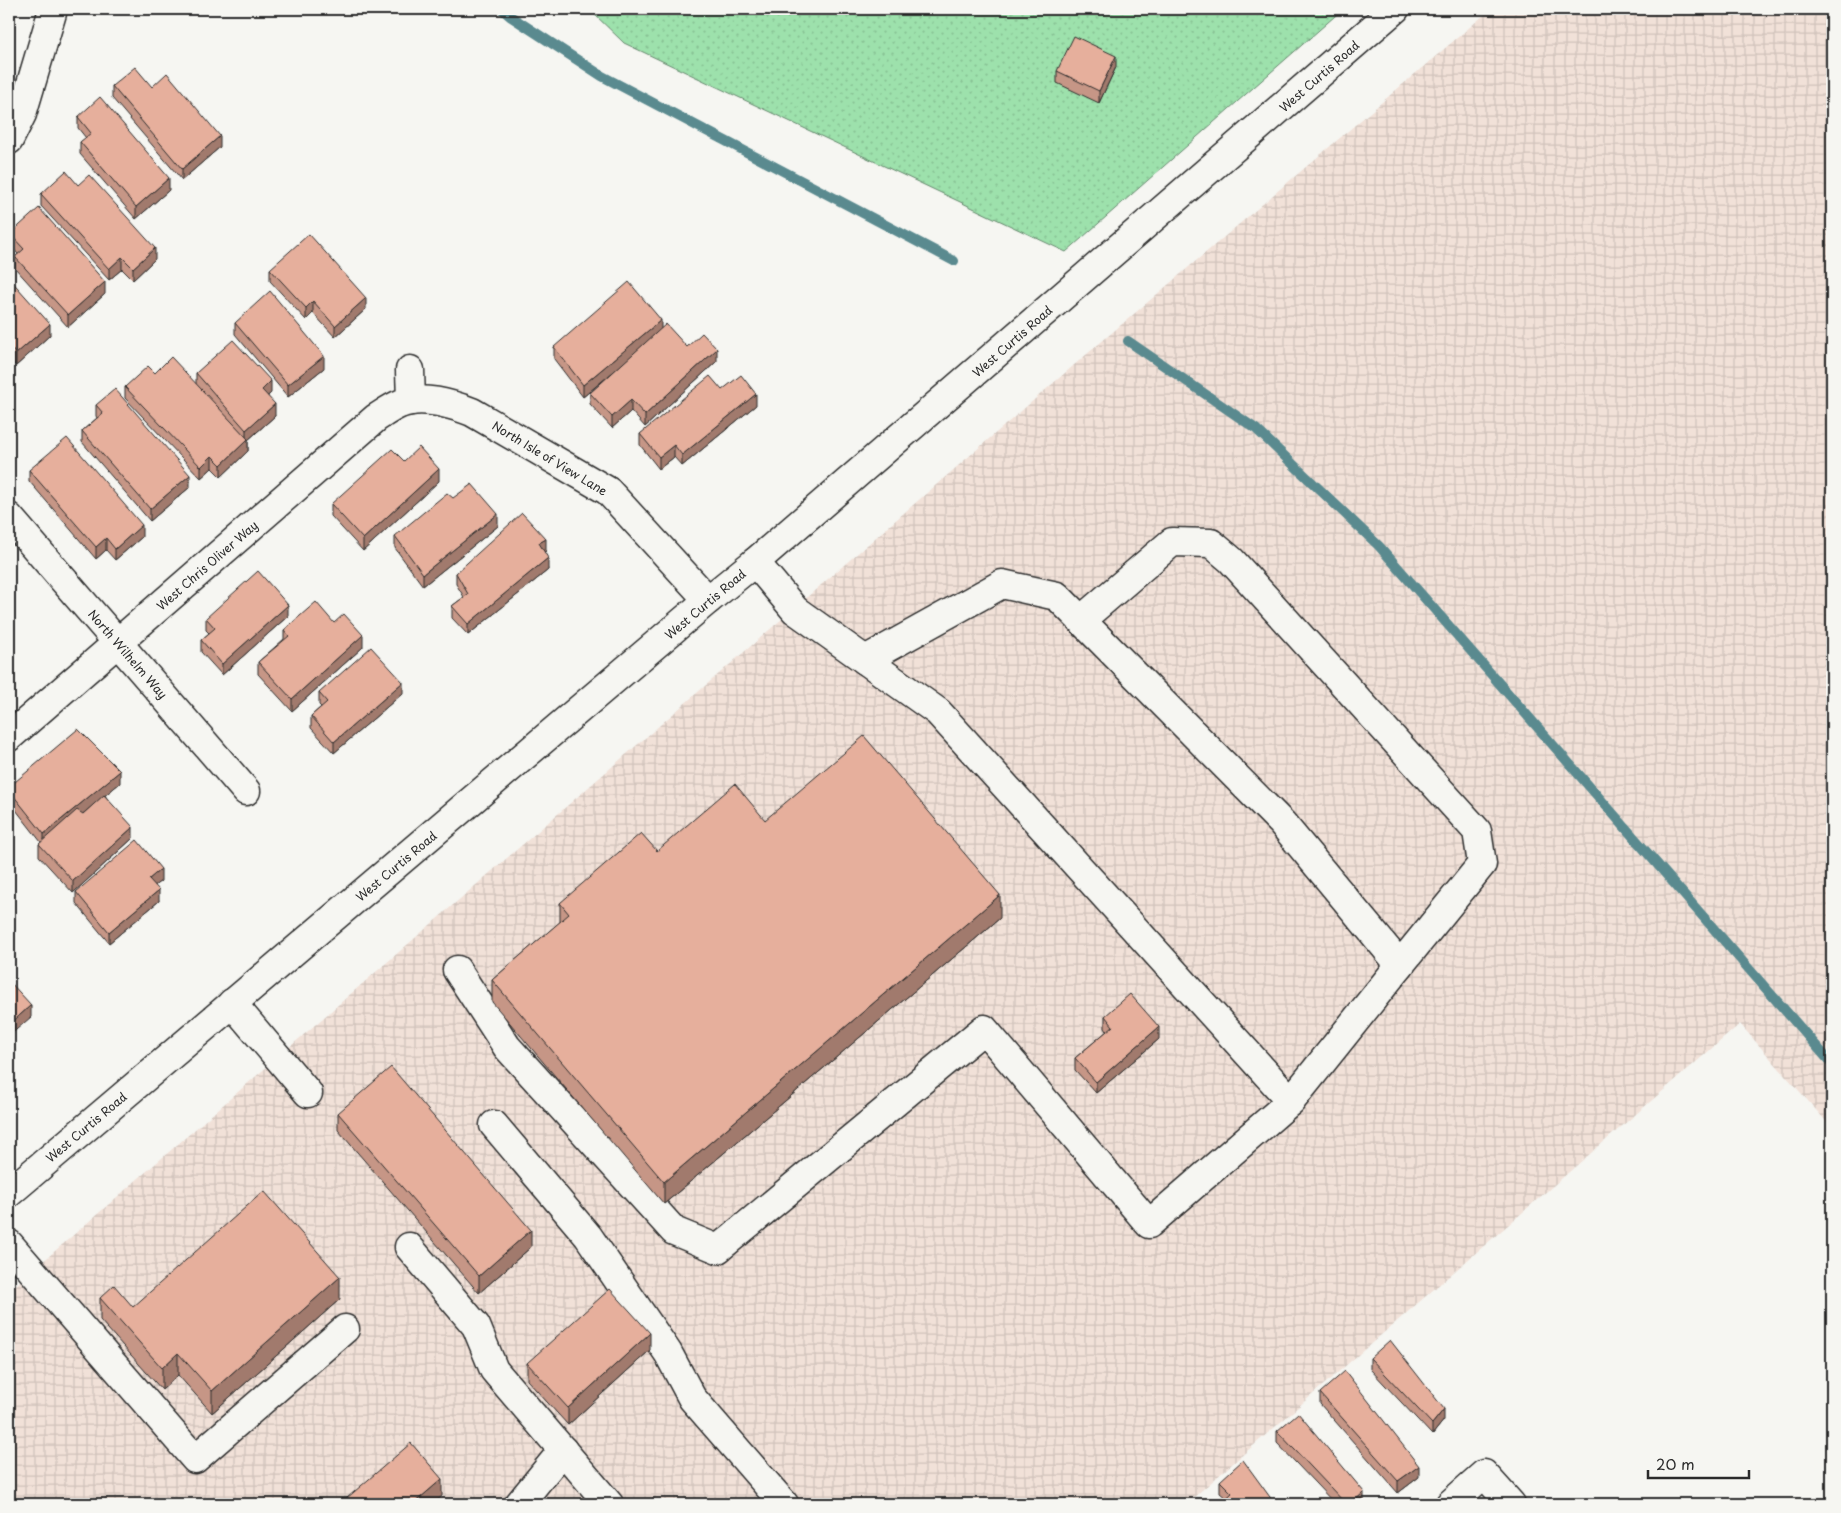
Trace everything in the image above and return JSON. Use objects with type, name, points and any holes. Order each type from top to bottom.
[{"type":"street","name":"West Curtis Road","points":[[9,1194],[232,1003],[755,562],[1395,9]]},
{"type":"street","points":[[9,140],[22,114],[52,13]]},
{"type":"street","points":[[410,370],[411,401]]},
{"type":"street","name":"North Isle of View Lane","points":[[411,401],[452,404],[472,412],[608,491],[708,600]]},
{"type":"street","name":"West Chris Oliver Way","points":[[9,737],[376,418],[399,404],[411,401]]},
{"type":"street","name":"North Wilhelm Way","points":[[9,517],[246,791]]},
{"type":"street","points":[[457,970],[506,1046],[674,1231],[718,1249],[984,1029],[1149,1224],[1291,1101],[1482,864],[1477,831],[1231,560],[1211,544],[1172,542],[1081,620]]},
{"type":"street","points":[[755,562],[795,610],[938,712],[1291,1101]]},
{"type":"street","points":[[865,660],[1002,584],[1056,596],[1282,823],[1400,965]]},
{"type":"street","points":[[232,1003],[308,1093]]},
{"type":"street","points":[[494,1125],[588,1236],[668,1353],[692,1398],[784,1504]]},
{"type":"street","points":[[9,1244],[195,1459],[345,1330]]},
{"type":"street","points":[[409,1247],[476,1326],[494,1370],[610,1504]]},
{"type":"street","points":[[519,1504],[563,1450]]},
{"type":"street","points":[[1450,1504],[1484,1474],[1511,1504]]},
{"type":"shaded area","points":[[1491,9],[1832,9],[1832,1128],[1740,1024],[1186,1504],[9,1504],[9,1291],[1073,366]]},
{"type":"green space","points":[[589,9],[1343,9],[1066,252],[624,43]]},
{"type":"building","points":[[1074,36],[1116,56],[1099,91],[1057,71]]},
{"type":"building","points":[[135,67],[152,87],[167,73],[220,136],[182,169],[112,86]]},
{"type":"building","points":[[100,97],[169,178],[136,207],[80,142],[91,133],[78,117]]},
{"type":"building","points":[[66,171],[78,185],[89,175],[155,248],[133,268],[122,257],[109,269],[41,194]]},
{"type":"building","points":[[39,208],[105,282],[68,315],[15,257],[24,249],[10,234]]},
{"type":"building","points":[[309,234],[366,298],[335,326],[313,301],[306,308],[270,269]]},
{"type":"building","points":[[9,278],[50,324],[16,354],[9,346]]},
{"type":"building","points":[[629,282],[661,320],[583,385],[554,347]]},
{"type":"building","points":[[270,291],[324,356],[288,385],[235,323]]},
{"type":"building","points":[[666,324],[687,347],[702,333],[717,349],[645,415],[631,400],[612,417],[590,393]]},
{"type":"building","points":[[233,340],[271,381],[262,390],[275,404],[246,430],[196,373]]},
{"type":"building","points":[[171,357],[248,439],[221,465],[212,456],[201,467],[125,387],[148,366],[155,373]]},
{"type":"building","points":[[741,375],[756,394],[682,455],[674,445],[659,457],[640,434],[710,376],[722,390]]},
{"type":"building","points":[[115,389],[190,475],[150,509],[82,431],[103,413],[96,405]]},
{"type":"building","points":[[67,438],[142,525],[115,549],[106,538],[96,547],[29,470]]},
{"type":"building","points":[[419,447],[439,469],[363,539],[331,504],[392,449],[404,461]]},
{"type":"building","points":[[472,484],[498,514],[423,574],[395,536],[447,493],[453,498]]},
{"type":"building","points":[[522,513],[546,539],[539,543],[548,558],[468,624],[452,606],[468,594],[456,573]]},
{"type":"building","points":[[258,571],[288,605],[222,664],[201,640],[215,628],[206,618]]},
{"type":"building","points":[[316,602],[334,623],[344,614],[363,635],[292,699],[258,662],[289,636],[284,630]]},
{"type":"building","points":[[9,625],[14,631],[9,636]]},
{"type":"building","points":[[371,647],[403,682],[334,742],[311,716],[327,702],[319,693]]},
{"type":"building","points":[[78,729],[120,771],[44,834],[9,790],[9,787]]},
{"type":"building","points":[[864,736],[1000,895],[664,1182],[492,980],[569,914],[560,903],[641,833],[657,851],[735,784],[765,820]]},
{"type":"building","points":[[104,795],[133,827],[73,881],[39,844],[77,810],[83,814]]},
{"type":"building","points":[[137,840],[161,869],[149,879],[159,890],[109,932],[76,892]]},
{"type":"building","points":[[9,981],[31,1005],[9,1025]]},
{"type":"building","points":[[1130,994],[1159,1027],[1096,1082],[1075,1058],[1113,1026],[1105,1016]]},
{"type":"building","points":[[391,1067],[531,1230],[479,1276],[338,1113]]},
{"type":"building","points":[[264,1191],[340,1277],[212,1391],[178,1353],[162,1368],[100,1298],[114,1285],[133,1307]]},
{"type":"building","points":[[610,1289],[650,1333],[568,1408],[527,1363]]},
{"type":"building","points":[[1390,1340],[1444,1409],[1432,1424],[1370,1358]]},
{"type":"building","points":[[1345,1371],[1419,1466],[1398,1481],[1320,1393]]},
{"type":"building","points":[[1298,1413],[1364,1492],[1351,1504],[1346,1504],[1277,1431]]},
{"type":"building","points":[[411,1443],[442,1479],[413,1504],[340,1504]]},
{"type":"building","points":[[1243,1460],[1275,1504],[1220,1504],[1232,1493],[1220,1481]]},
{"type":"waterway","points":[[502,9],[602,76],[954,261]]},
{"type":"waterway","points":[[1128,341],[1256,429],[1379,546],[1832,1064]]}]
